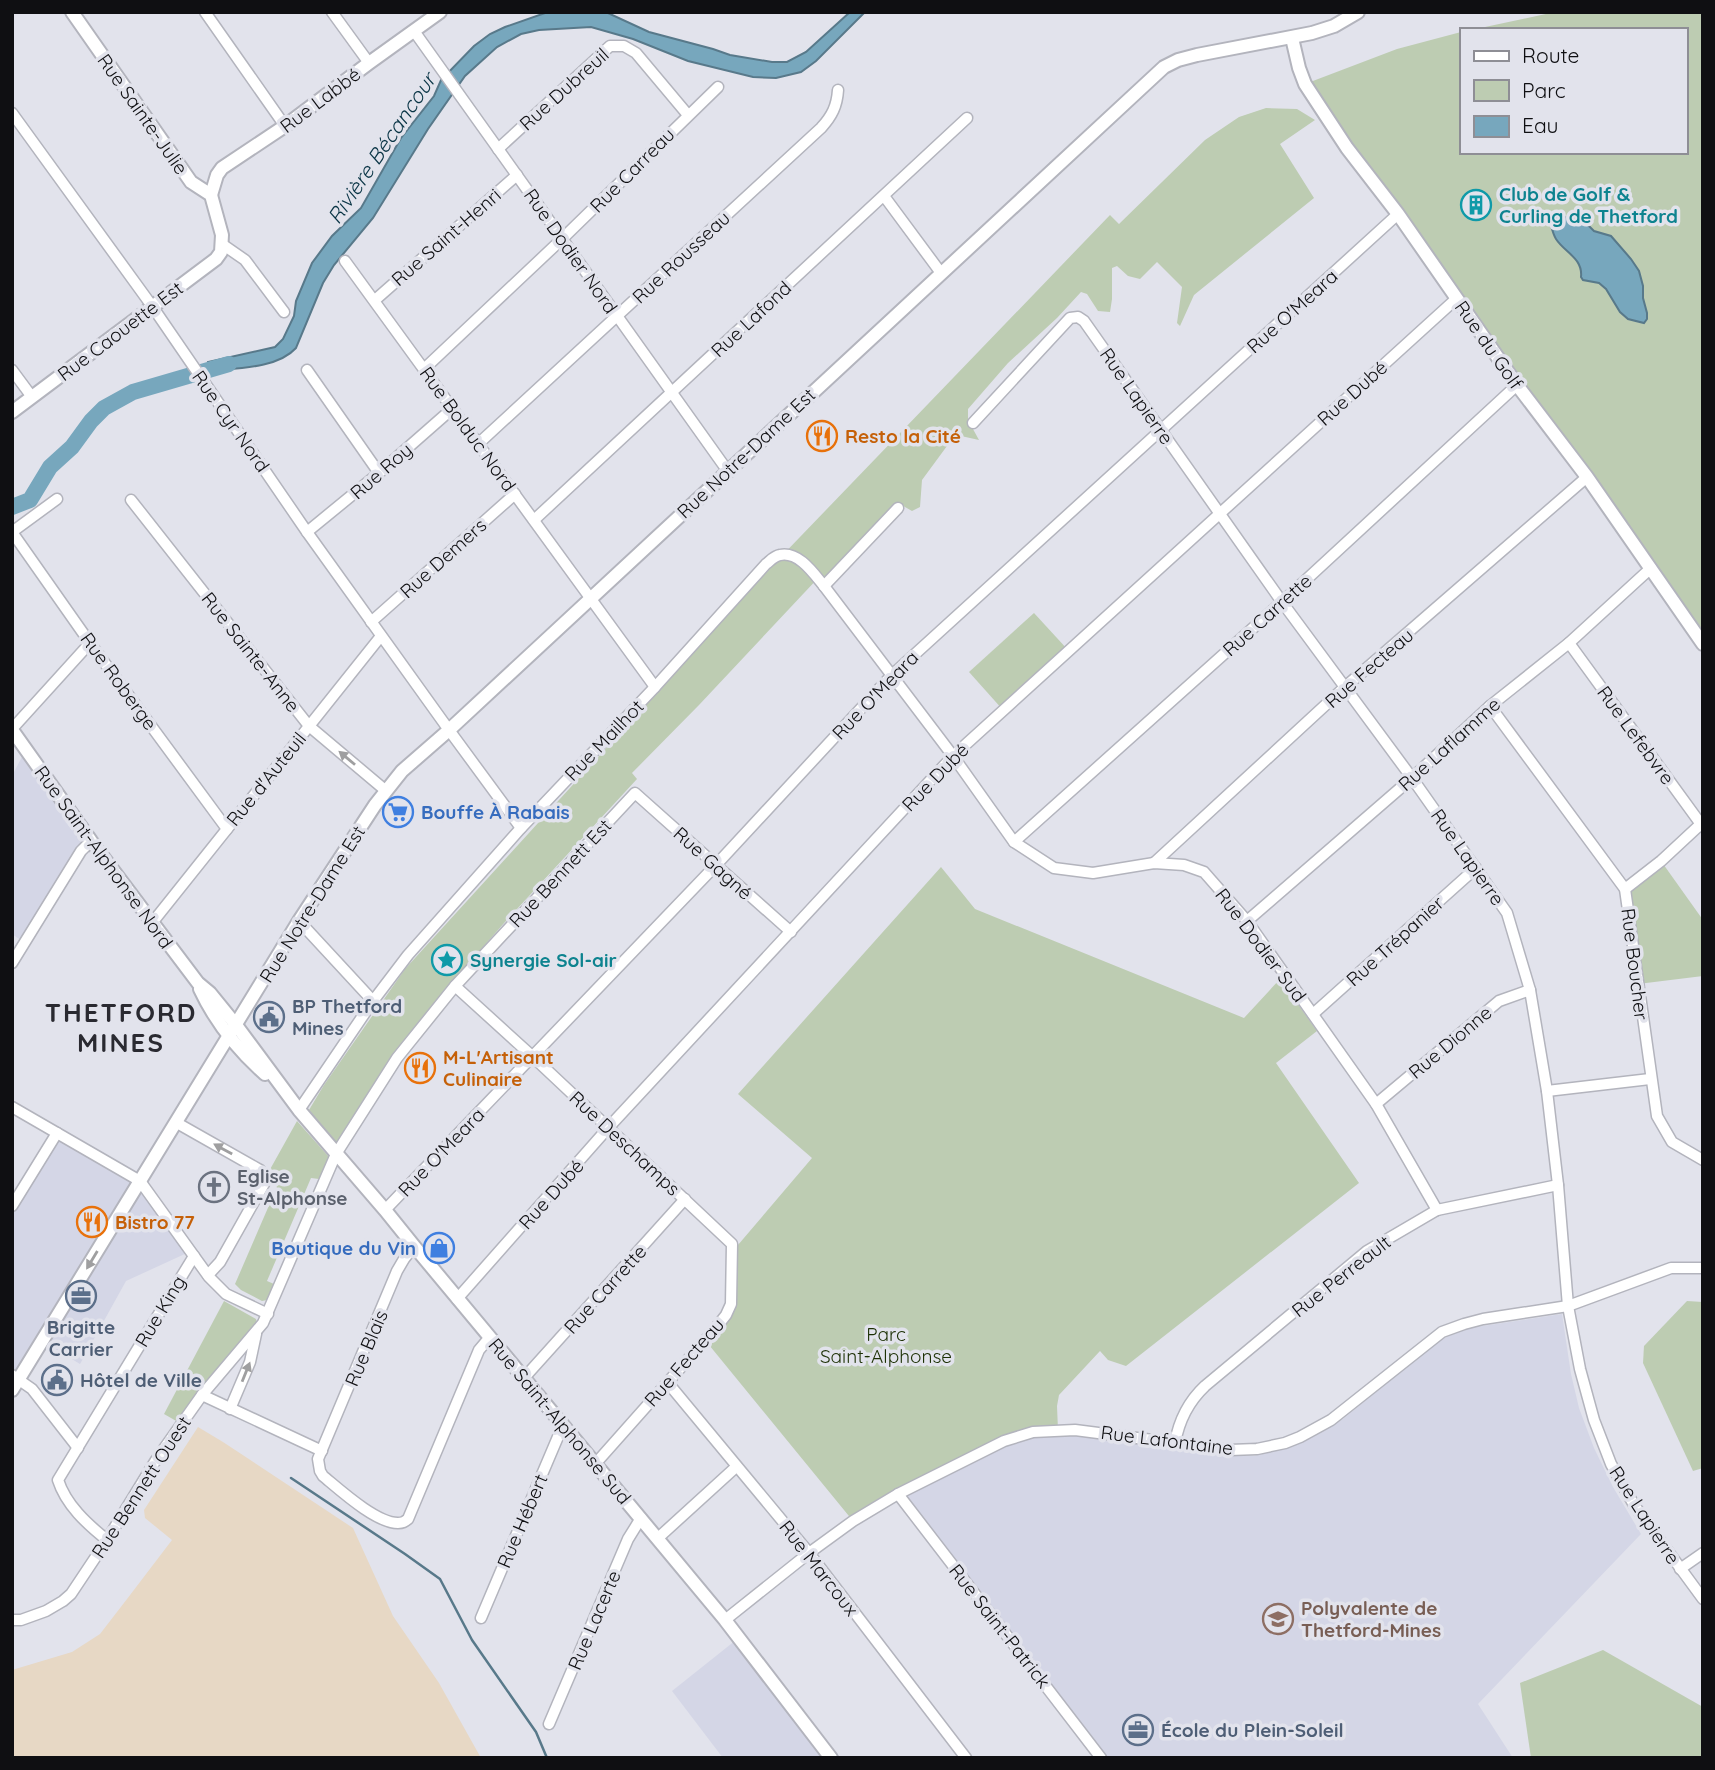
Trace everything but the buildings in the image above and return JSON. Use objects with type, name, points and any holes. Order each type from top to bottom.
[{"type":"street","name":"Rue Sainte-Julie","points":[[72,12],[191,181],[211,195]]},
{"type":"street","points":[[205,12],[285,126]]},
{"type":"street","points":[[332,12],[369,63]]},
{"type":"street","name":"Rue Labbé","points":[[211,195],[222,168],[285,126],[440,12]]},
{"type":"street","name":"Rue Notre-Dame Est","points":[[15,1381],[177,1123],[299,921],[385,790],[402,771],[1164,66],[1197,55],[1292,38],[1334,26],[1359,12]]},
{"type":"street","name":"Rue Dodier Nord","points":[[414,30],[727,471]]},
{"type":"street","name":"Rue du Golf","points":[[1292,38],[1305,84],[1347,148],[1398,214],[1517,385],[1587,477],[1703,645]]},
{"type":"street","name":"Rue Dubreuil","points":[[498,149],[610,46],[631,49],[688,115]]},
{"type":"street","name":"Rue Carreau","points":[[424,369],[718,87]]},
{"type":"street","name":"Rue Rousseau","points":[[478,444],[821,128],[834,110],[838,90]]},
{"type":"street","name":"Rue Cyr Nord","points":[[12,113],[152,306],[371,622],[521,828]]},
{"type":"street","name":"Rue Lafond","points":[[534,520],[967,118]]},
{"type":"street","name":"Rue Saint-Henri","points":[[375,300],[517,175]]},
{"type":"street","points":[[211,195],[222,244],[245,260],[284,312]]},
{"type":"street","points":[[884,196],[941,273]]},
{"type":"street","name":"Rue O'Meara","points":[[385,1210],[716,865],[892,674],[1398,214]]},
{"type":"street","name":"Rue Caouette Est","points":[[12,412],[216,258],[221,252],[222,244]]},
{"type":"street","name":"Rue Bolduc Nord","points":[[345,261],[655,687]]},
{"type":"street","name":"Rue Dubé","points":[[457,1299],[608,1128],[953,756],[1457,299]]},
{"type":"street","name":"Rue Lapierre","points":[[973,423],[1070,318],[1075,316],[1084,321],[1282,602],[1412,778],[1507,913],[1530,990],[1547,1091],[1568,1306],[1580,1369],[1594,1420],[1611,1464],[1634,1505],[1703,1599]]},
{"type":"street","points":[[12,370],[32,397]]},
{"type":"street","points":[[307,370],[379,473]]},
{"type":"street","name":"Rue Carrette","points":[[1014,842],[1282,602],[1517,385]]},
{"type":"street","name":"Rue Roy","points":[[307,532],[453,408]]},
{"type":"street","name":"Rue Fecteau","points":[[1154,863],[1345,687],[1587,477]]},
{"type":"street","name":"Rue Demers","points":[[371,622],[515,494]]},
{"type":"street","name":"Rue Roberge","points":[[57,499],[12,532],[227,829]]},
{"type":"street","name":"Rue Sainte-Anne","points":[[131,500],[309,726],[385,790]]},
{"type":"street","points":[[824,586],[898,508]]},
{"type":"street","name":"Rue Mailhot","points":[[299,1110],[373,1001],[408,955],[521,828],[655,687],[766,564],[781,555],[795,557],[810,569],[824,586]]},
{"type":"street","name":"Rue Laflamme","points":[[1247,921],[1412,778],[1490,706],[1569,643],[1651,568]]},
{"type":"street","name":"Rue Dodier Sud","points":[[824,586],[953,756],[1014,842],[1054,868],[1093,873],[1154,863],[1184,865],[1204,872],[1247,921],[1376,1104],[1437,1210]]},
{"type":"street","name":"Rue d'Auteuil","points":[[152,923],[381,636]]},
{"type":"street","points":[[12,729],[90,643]]},
{"type":"street","name":"Rue Lefebvre","points":[[1569,643],[1702,825]]},
{"type":"street","name":"Rue Boucher","points":[[1490,706],[1625,888],[1657,1116],[1672,1142],[1703,1160]]},
{"type":"street","name":"Rue Saint-Alphonse Nord","points":[[12,729],[152,923],[198,983],[210,993],[233,1030]]},
{"type":"street","name":"Rue Gagné","points":[[635,793],[791,932]]},
{"type":"street","name":"Rue Bennett Est","points":[[336,1154],[397,1058],[454,986],[635,793]]},
{"type":"street","points":[[1625,888],[1702,825]]},
{"type":"street","points":[[12,963],[80,851],[91,841]]},
{"type":"street","name":"Rue Trépanier","points":[[1313,1014],[1476,867]]},
{"type":"street","points":[[299,921],[373,1001]]},
{"type":"street","name":"Rue Deschamps","points":[[454,986],[533,1056],[732,1244]]},
{"type":"street","name":"Rue Dionne","points":[[1376,1104],[1499,1001],[1530,990]]},
{"type":"street","name":"Rue Saint-Alphonse Sud","points":[[233,1030],[658,1538],[831,1758]]},
{"type":"street","points":[[1547,1091],[1650,1079]]},
{"type":"street","points":[[12,1107],[140,1181],[208,1275],[226,1294],[268,1314]]},
{"type":"street","points":[[177,1123],[260,1170],[265,1177],[265,1182],[226,1250],[208,1275]]},
{"type":"street","points":[[12,1206],[57,1133]]},
{"type":"street","name":"Rue Bennett Ouest","points":[[12,1620],[46,1611],[71,1594],[156,1460],[202,1395],[256,1332],[268,1314],[336,1154]]},
{"type":"street","name":"Rue Perreault","points":[[1175,1443],[1177,1430],[1192,1398],[1367,1251],[1437,1210],[1558,1185]]},
{"type":"street","name":"Rue Carrette","points":[[524,1378],[685,1199]]},
{"type":"street","name":"Rue Fecteau","points":[[596,1463],[726,1315],[731,1304],[732,1244]]},
{"type":"street","name":"Rue Blais","points":[[321,1451],[397,1271],[414,1247]]},
{"type":"street","name":"Rue King","points":[[107,1540],[79,1516],[58,1480],[194,1256]]},
{"type":"street","name":"Rue Lafontaine","points":[[725,1620],[808,1553],[853,1521],[898,1494],[1004,1441],[1033,1432],[1075,1430],[1230,1450],[1257,1449],[1285,1443],[1331,1420],[1442,1332],[1483,1319],[1568,1306],[1671,1268],[1703,1268]]},
{"type":"street","name":"Rue Bennett Ouest","points":[[230,1409],[250,1362],[256,1332]]},
{"type":"street","points":[[202,1395],[321,1451],[318,1465],[323,1476],[367,1511],[400,1524],[408,1519],[479,1350],[490,1337]]},
{"type":"street","points":[[15,1381],[32,1389],[78,1448]]},
{"type":"street","name":"Rue Marcoux","points":[[668,1383],[808,1553],[966,1758]]},
{"type":"street","name":"Rue Hébert","points":[[481,1618],[563,1425]]},
{"type":"street","points":[[658,1538],[736,1466]]},
{"type":"street","name":"Rue Saint-Patrick","points":[[898,1494],[1101,1758]]},
{"type":"street","name":"Rue Lacerte","points":[[549,1724],[628,1539],[641,1518]]},
{"type":"street","points":[[1680,1569],[1703,1553]]},
{"type":"shaded area","points":[[26,749],[91,841],[25,943],[12,934],[12,776]]},
{"type":"shaded area","points":[[58,1137],[141,1187],[187,1253],[126,1281],[80,1364],[47,1344],[26,1379],[12,1371],[12,1212]]},
{"type":"shaded area","name":"Polyvalente de Thetford-Mines","points":[[1562,1314],[1579,1408],[1613,1487],[1641,1534],[1478,1704],[1513,1758],[1106,1758],[898,1494],[1004,1441],[1058,1430],[1179,1450],[1254,1456],[1292,1447],[1343,1419],[1440,1340],[1469,1328]]},
{"type":"shaded area","points":[[198,1427],[353,1528],[393,1616],[439,1683],[481,1758],[12,1758],[12,1670],[72,1652],[100,1634],[127,1599],[172,1540],[145,1518],[144,1510]]},
{"type":"shaded area","points":[[736,1640],[825,1758],[723,1758],[672,1691]]},
{"type":"green space","points":[[1555,12],[1703,12],[1703,644],[1305,84],[1397,49],[1460,32],[1460,154],[1687,154],[1687,28],[1480,28]]},
{"type":"green space","points":[[1266,108],[1297,109],[1315,120],[1280,144],[1314,198],[1194,295],[1180,326],[1177,323],[1182,287],[1157,262],[1140,279],[1128,276],[1117,266],[1112,268],[1110,312],[1098,311],[1087,294],[1081,292],[1008,363],[968,409],[968,420],[979,440],[961,436],[947,446],[922,480],[920,507],[912,511],[898,503],[825,580],[820,576],[632,773],[637,779],[505,922],[395,1051],[337,1143],[309,1110],[405,969],[774,564],[1110,215],[1119,224],[1205,140],[1239,117]]},
{"type":"green space","points":[[1034,613],[1068,650],[1003,710],[969,672]]},
{"type":"green space","points":[[1661,861],[1703,920],[1703,976],[1638,984],[1625,889]]},
{"type":"green space","name":"Parc Saint-Alphonse","points":[[941,867],[975,909],[1244,1018],[1280,979],[1317,1031],[1276,1063],[1359,1183],[1126,1366],[1108,1360],[1100,1351],[1059,1395],[1058,1430],[1004,1441],[853,1521],[705,1340],[726,1315],[732,1252],[812,1158],[738,1094]]},
{"type":"green space","points":[[297,1121],[329,1157],[319,1179],[311,1178],[267,1281],[274,1284],[267,1300],[262,1301],[235,1284],[277,1187],[268,1173]]},
{"type":"green space","points":[[224,1301],[256,1319],[257,1324],[178,1422],[164,1414]]},
{"type":"green space","points":[[1687,1301],[1703,1302],[1703,1468],[1693,1471],[1643,1363],[1644,1346]]},
{"type":"green space","points":[[1603,1650],[1703,1707],[1703,1758],[1531,1758],[1520,1683]]},
{"type":"water","points":[[850,12],[865,12],[816,61],[801,72],[776,78],[753,77],[688,61],[633,39],[591,27],[539,30],[521,34],[497,47],[465,76],[428,129],[373,218],[334,265],[323,283],[296,348],[288,355],[267,364],[209,371],[208,362],[275,347],[283,339],[312,263],[332,236],[361,208],[401,138],[434,96],[441,80],[474,46],[490,34],[545,13],[608,13],[649,32],[730,55],[787,62],[806,52]]},
{"type":"water","points":[[1554,214],[1572,221],[1579,220],[1594,231],[1611,236],[1631,259],[1639,271],[1643,286],[1647,313],[1644,323],[1628,319],[1620,312],[1606,289],[1599,283],[1583,280],[1576,260],[1555,237],[1548,216]]},
{"type":"waterway","name":"Rivière Bécancour","points":[[12,507],[30,500],[50,467],[72,447],[104,408],[133,392],[229,364]]},
{"type":"waterway","points":[[291,1478],[440,1579],[472,1640],[536,1732],[547,1758]]},
{"type":"place","name":"Club de Golf & Curling de Thetford","points":[[1476,205]]},
{"type":"place","name":"Resto la Cité","points":[[822,436]]},
{"type":"place","name":"Bouffe À Rabais","points":[[398,812]]},
{"type":"place","name":"Synergie Sol-air","points":[[447,960]]},
{"type":"place","name":"BP Thetford Mines","points":[[269,1017]]},
{"type":"place","name":"M-L'Artisant Culinaire","points":[[420,1068]]},
{"type":"place","name":"Eglise St-Alphonse","points":[[214,1187]]},
{"type":"place","name":"Bistro 77","points":[[92,1222]]},
{"type":"place","name":"Boutique du Vin","points":[[439,1248]]},
{"type":"place","name":"Brigitte Carrier","points":[[81,1296]]},
{"type":"place","name":"Hôtel de Ville","points":[[57,1380]]},
{"type":"place","name":"Polyvalente de Thetford-Mines","points":[[1278,1619]]},
{"type":"place","name":"École du Plein-Soleil","points":[[1138,1730]]},
{"type":"district","name":"THETFORD MINES","points":[[121,1027]]}]
